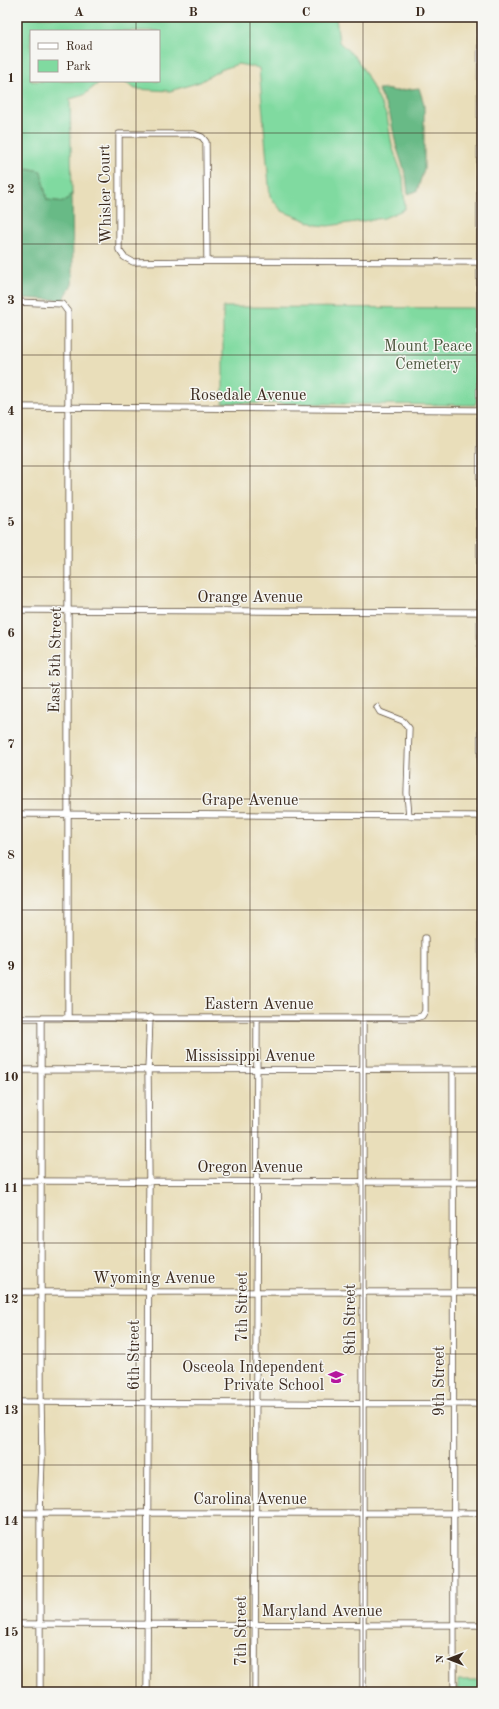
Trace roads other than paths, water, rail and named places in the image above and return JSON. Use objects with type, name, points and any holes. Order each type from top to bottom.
[{"type":"street","points":[[481,17],[480,410],[482,995]]},
{"type":"street","name":"Whisler Court","points":[[207,261],[206,142],[202,137],[194,134],[118,134],[119,250],[124,258],[133,262],[480,262]]},
{"type":"street","name":"East 5th Street","points":[[17,302],[62,304],[68,312],[70,610],[67,813],[68,1018]]},
{"type":"street","name":"Rosedale Avenue","points":[[17,406],[69,408],[480,410]]},
{"type":"street","name":"Orange Avenue","points":[[17,610],[481,612]]},
{"type":"street","points":[[377,707],[380,712],[403,721],[409,728],[407,792],[409,816]]},
{"type":"street","name":"Grape Avenue","points":[[17,814],[67,813],[481,816]]},
{"type":"street","name":"Eastern Avenue","points":[[17,1018],[415,1018],[422,1016],[425,1011],[425,938]]},
{"type":"street","name":"6th Street","points":[[147,1692],[148,1070],[150,1017]]},
{"type":"street","points":[[40,1692],[40,1513],[42,1459],[40,1402],[41,1018]]},
{"type":"street","name":"7th Street","points":[[255,1692],[257,1018]]},
{"type":"street","name":"8th Street","points":[[363,1019],[363,1692]]},
{"type":"street","name":"Mississippi Avenue","points":[[17,1070],[482,1069]]},
{"type":"street","name":"9th Street","points":[[453,1070],[454,1692]]},
{"type":"street","name":"Oregon Avenue","points":[[17,1181],[482,1182]]},
{"type":"street","name":"Wyoming Avenue","points":[[17,1292],[482,1292]]},
{"type":"street","points":[[17,1402],[148,1404],[482,1404]]},
{"type":"street","name":"Carolina Avenue","points":[[17,1513],[482,1513]]},
{"type":"street","name":"Maryland Avenue","points":[[17,1624],[482,1625]]},
{"type":"place","name":"Osceola Independent Private School","points":[[336,1377]]},
{"type":"park label","name":"Mount Peace Cemetery","points":[[428,356]]}]
